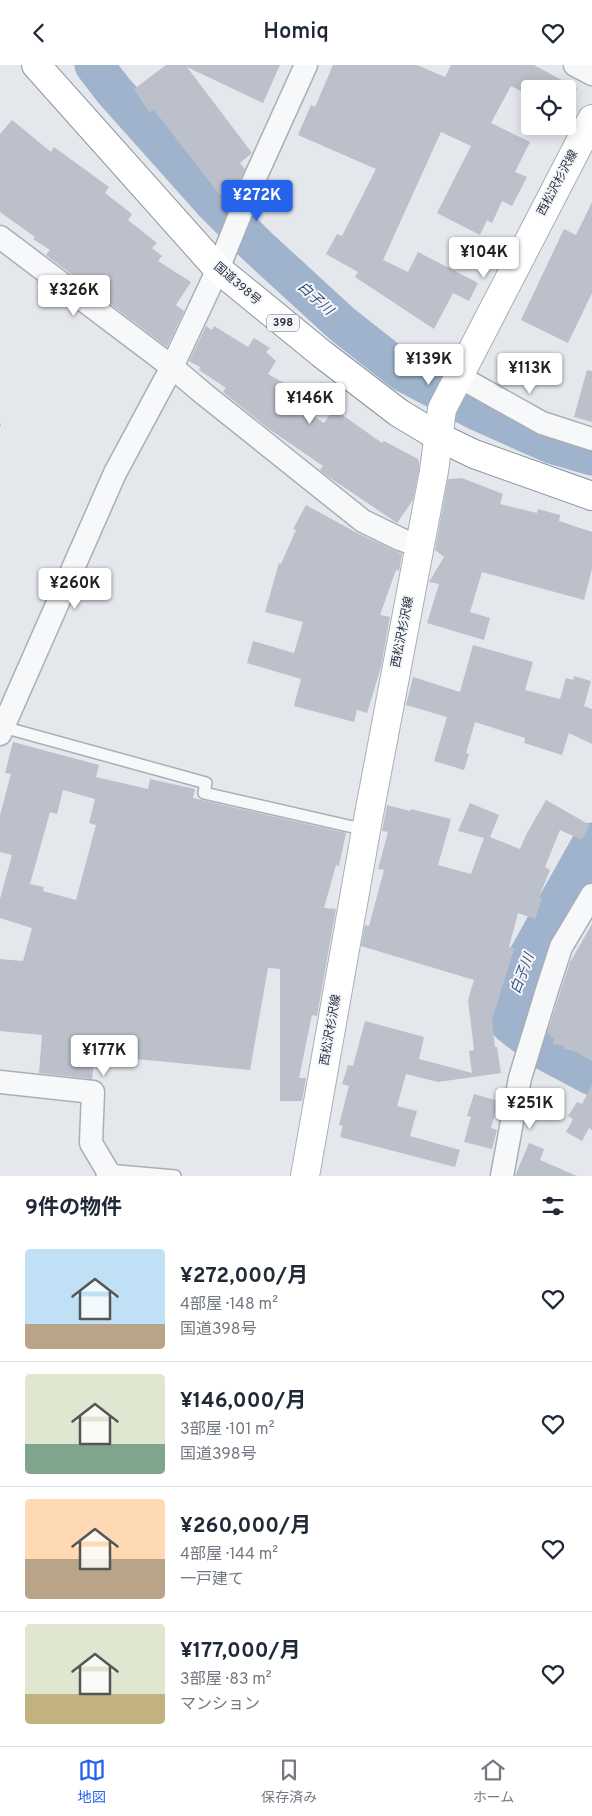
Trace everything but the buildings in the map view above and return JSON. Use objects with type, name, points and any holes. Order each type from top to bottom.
[{"type":"main road","name":"国道398号","points":[[36,65],[222,260],[322,354],[391,407],[439,437],[474,454],[592,496]]},
{"type":"main road","name":"西松沢杉沢線","points":[[305,1176],[366,830],[439,437],[442,409],[592,119]]},
{"type":"street","points":[[1,729],[114,473],[172,367],[222,260],[254,180],[306,65]]},
{"type":"street","points":[[575,65],[592,74]]},
{"type":"street","points":[[0,237],[172,367],[363,521],[418,546]]},
{"type":"street","points":[[456,379],[542,423],[592,439]]},
{"type":"street","points":[[502,1176],[520,1078],[561,947],[589,908]]},
{"type":"street","points":[[0,1082],[93,1092],[91,1143],[107,1173]]},
{"type":"lane","points":[[1,729],[206,783],[204,793],[366,830]]},
{"type":"lane","points":[[107,1173],[175,1176]]},
{"type":"waterway","name":"白子川","points":[[94,65],[114,91],[214,203],[257,246],[342,324],[403,372],[477,411],[551,444],[592,456]]},
{"type":"waterway","name":"白子川","points":[[592,842],[526,960],[514,988],[510,1024],[545,1051],[592,1076]]}]
